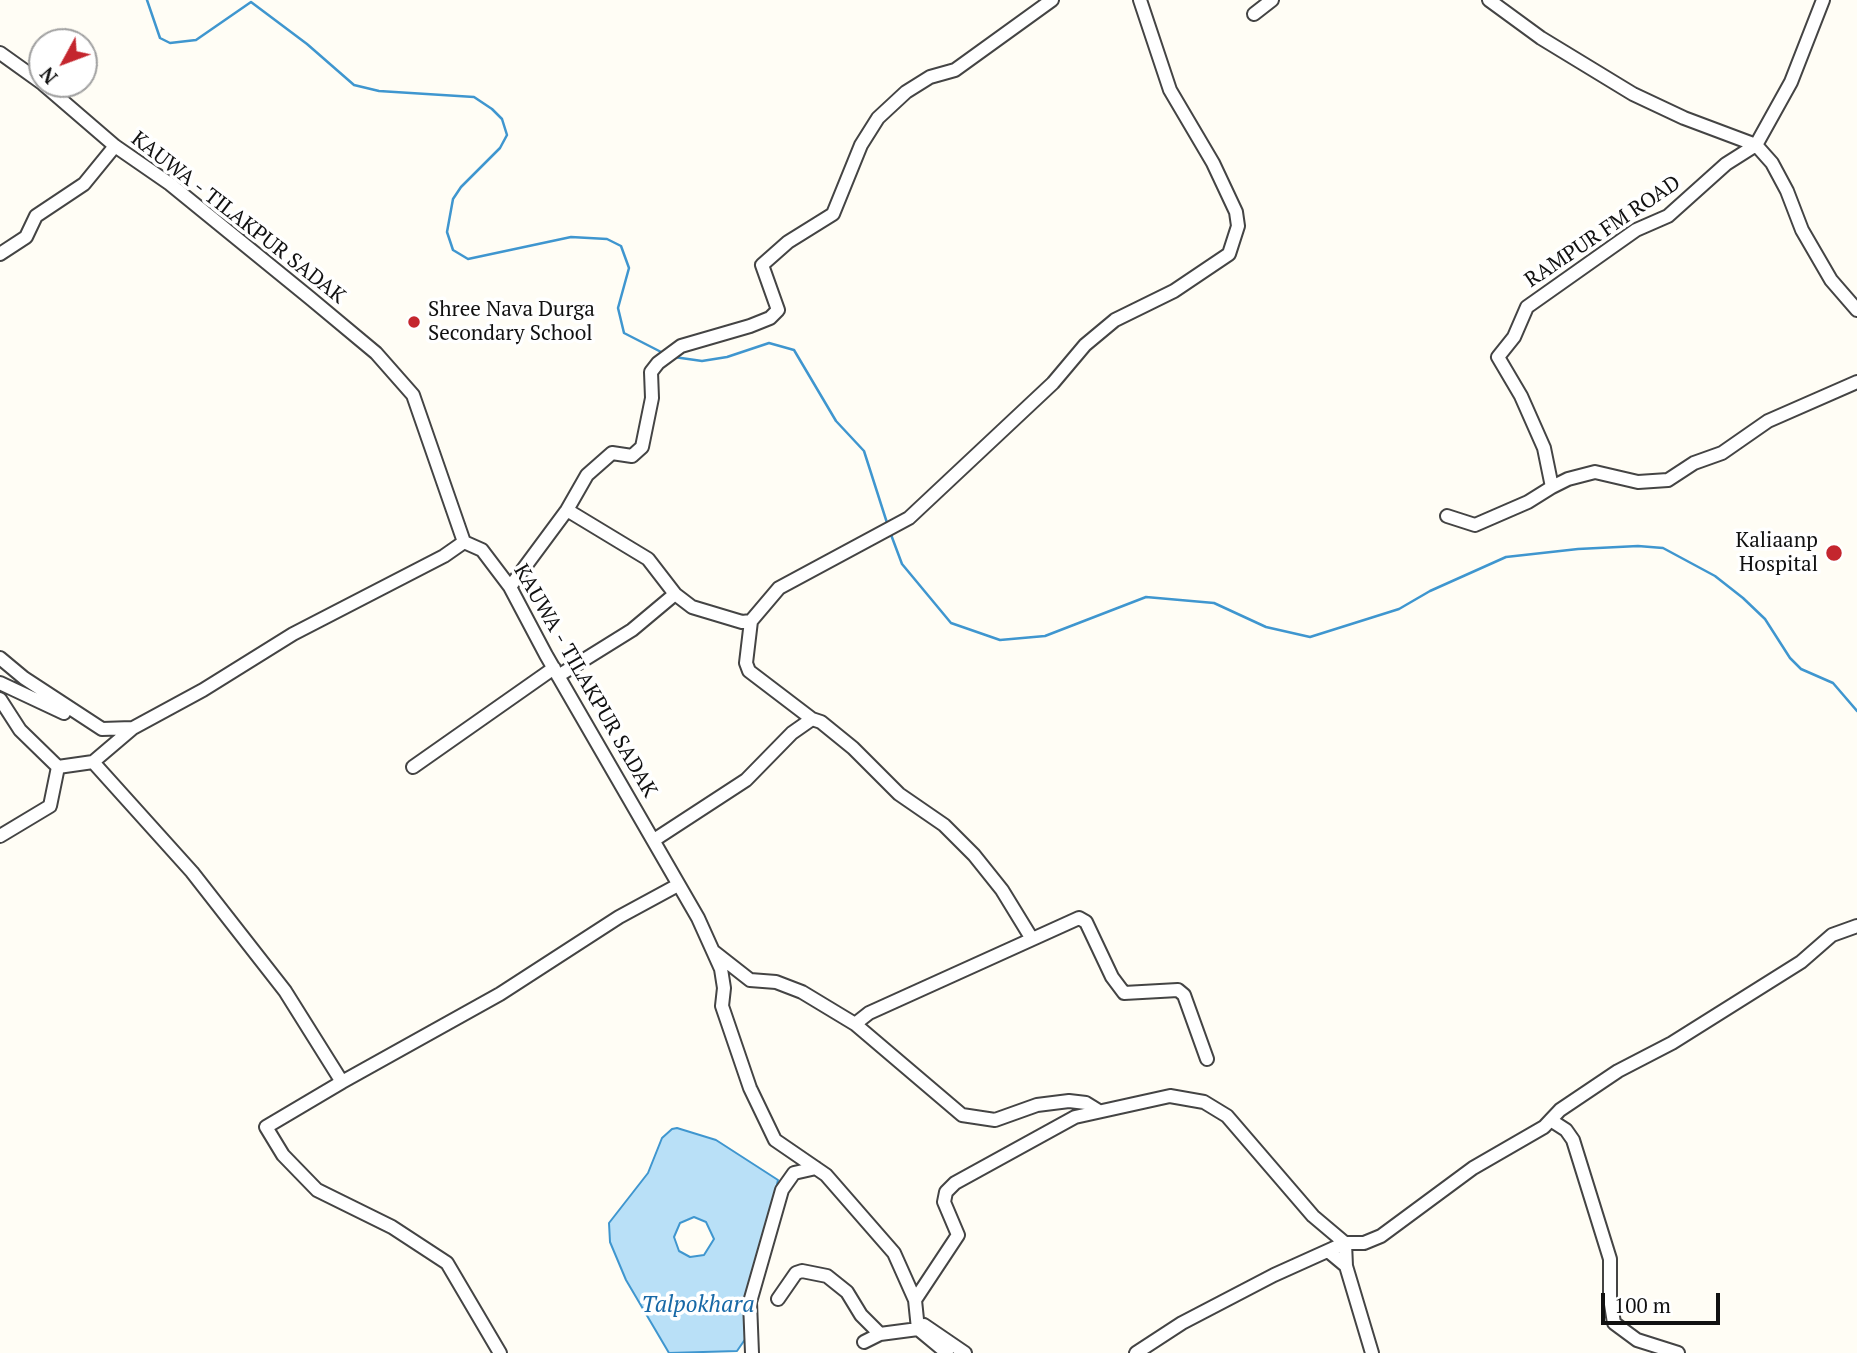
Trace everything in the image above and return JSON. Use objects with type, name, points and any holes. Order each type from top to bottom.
[{"type":"street","points":[[1032,939],[1002,890],[974,855],[944,825],[886,782],[853,748],[821,722],[812,719],[749,671],[746,663],[751,621],[779,588],[909,518],[1053,383],[1085,345],[1115,320],[1174,291],[1228,254],[1238,226],[1236,212],[1213,163],[1170,90],[1140,0]]},
{"type":"street","points":[[1254,14],[1272,0]]},
{"type":"street","points":[[1489,0],[1541,38],[1633,94],[1684,118],[1756,145],[1772,163],[1787,191],[1801,230],[1825,270],[1857,310]]},
{"type":"street","name":"RAMPUR FM ROAD","points":[[1552,487],[1544,448],[1521,396],[1498,356],[1514,337],[1527,307],[1636,229],[1668,216],[1726,164],[1756,145],[1791,82],[1823,0]]},
{"type":"street","points":[[510,587],[567,510],[587,475],[612,453],[632,456],[642,447],[652,398],[651,372],[662,360],[681,346],[770,318],[778,310],[778,301],[762,265],[788,242],[833,214],[861,145],[878,118],[906,92],[930,77],[955,70],[1047,1]]},
{"type":"street","name":"KAUWA - TILAKPUR SADAK","points":[[2,59],[28,75]]},
{"type":"street","name":"KAUWA - TILAKPUR SADAK","points":[[58,98],[115,146],[170,184],[376,353],[413,395],[464,541],[482,550],[510,587],[698,918],[713,951],[724,988],[722,1006],[760,1110],[775,1140],[816,1168],[894,1253],[915,1300],[918,1329]]},
{"type":"street","points":[[0,254],[26,237],[36,216],[84,184],[115,146]]},
{"type":"street","points":[[1447,516],[1475,525],[1528,502],[1568,479],[1595,472],[1638,482],[1668,480],[1694,463],[1722,453],[1768,421],[1857,382]]},
{"type":"street","points":[[567,510],[648,559],[675,594],[692,607],[736,620],[751,621]]},
{"type":"street","points":[[0,699],[20,730],[58,766],[93,762],[133,728],[203,690],[293,634],[444,556],[464,541]]},
{"type":"street","points":[[413,767],[556,672],[584,663],[632,630],[675,594]]},
{"type":"street","points":[[0,658],[24,678],[102,729]]},
{"type":"street","points":[[0,682],[52,706],[83,725],[102,729],[133,728]]},
{"type":"street","points":[[654,840],[746,780],[792,733],[812,719]]},
{"type":"street","points":[[93,762],[192,872],[285,992],[342,1082]]},
{"type":"street","points":[[0,836],[50,806],[58,766]]},
{"type":"street","points":[[500,1353],[447,1263],[392,1227],[317,1190],[283,1155],[266,1127],[500,993],[619,917],[678,885]]},
{"type":"street","points":[[855,1024],[869,1013],[1071,919],[1079,918],[1086,922],[1112,977],[1124,993],[1178,990],[1184,995],[1207,1059]]},
{"type":"street","points":[[1136,1353],[1182,1323],[1328,1251],[1345,1243],[1364,1243],[1381,1236],[1473,1168],[1552,1121],[1560,1110],[1618,1071],[1672,1043],[1801,962],[1832,935],[1857,926]]},
{"type":"street","points":[[713,951],[750,980],[776,982],[802,992],[855,1024],[962,1115],[995,1120],[1037,1105],[1069,1101],[1086,1103],[1099,1111]]},
{"type":"street","points":[[915,1300],[958,1235],[944,1202],[946,1192],[1018,1147],[1075,1117],[1170,1096],[1204,1102],[1227,1116],[1313,1216],[1345,1243],[1346,1266],[1372,1353]]},
{"type":"street","points":[[1552,1121],[1566,1130],[1573,1140],[1610,1259],[1610,1298],[1614,1323],[1637,1340],[1678,1353]]},
{"type":"street","points":[[752,1353],[750,1302],[782,1189],[794,1173],[816,1168]]},
{"type":"street","points":[[1328,1251],[1346,1266]]},
{"type":"street","points":[[778,1299],[796,1273],[802,1271],[827,1276],[847,1293],[861,1315],[880,1334]]},
{"type":"street","points":[[864,1342],[880,1334],[928,1325],[965,1353]]},
{"type":"street","points":[[918,1329],[947,1353]]},
{"type":"water","name":"Talpokhara","points":[[677,1128],[716,1140],[778,1180],[769,1221],[749,1283],[746,1338],[737,1351],[669,1353],[626,1280],[610,1242],[609,1223],[648,1173],[662,1138]],"holes":[[[694,1217],[706,1222],[714,1239],[704,1255],[690,1257],[679,1251],[674,1237],[680,1223]]]},
{"type":"waterway","points":[[147,0],[160,38],[170,43],[196,40],[251,2],[307,44],[354,85],[379,91],[474,97],[492,109],[502,119],[507,135],[500,148],[461,187],[453,199],[447,232],[453,250],[468,259],[571,237],[607,239],[621,246],[629,268],[618,308],[624,333],[665,354]]},
{"type":"waterway","points":[[674,357],[702,361],[727,357],[769,343],[794,350],[836,421],[864,451],[888,526]]},
{"type":"waterway","points":[[890,532],[902,564],[951,623],[1000,640],[1045,636],[1146,597],[1214,603],[1266,627],[1310,637],[1399,609],[1430,591],[1506,557],[1578,549],[1638,546],[1663,548],[1715,576],[1743,598],[1765,619],[1790,658],[1801,669],[1833,683],[1857,711]]},
{"type":"place","name":"Shree Nava Durga Secondary School","points":[[414,322]]},
{"type":"place","name":"Kaliaanp Hospital","points":[[1834,553]]}]
